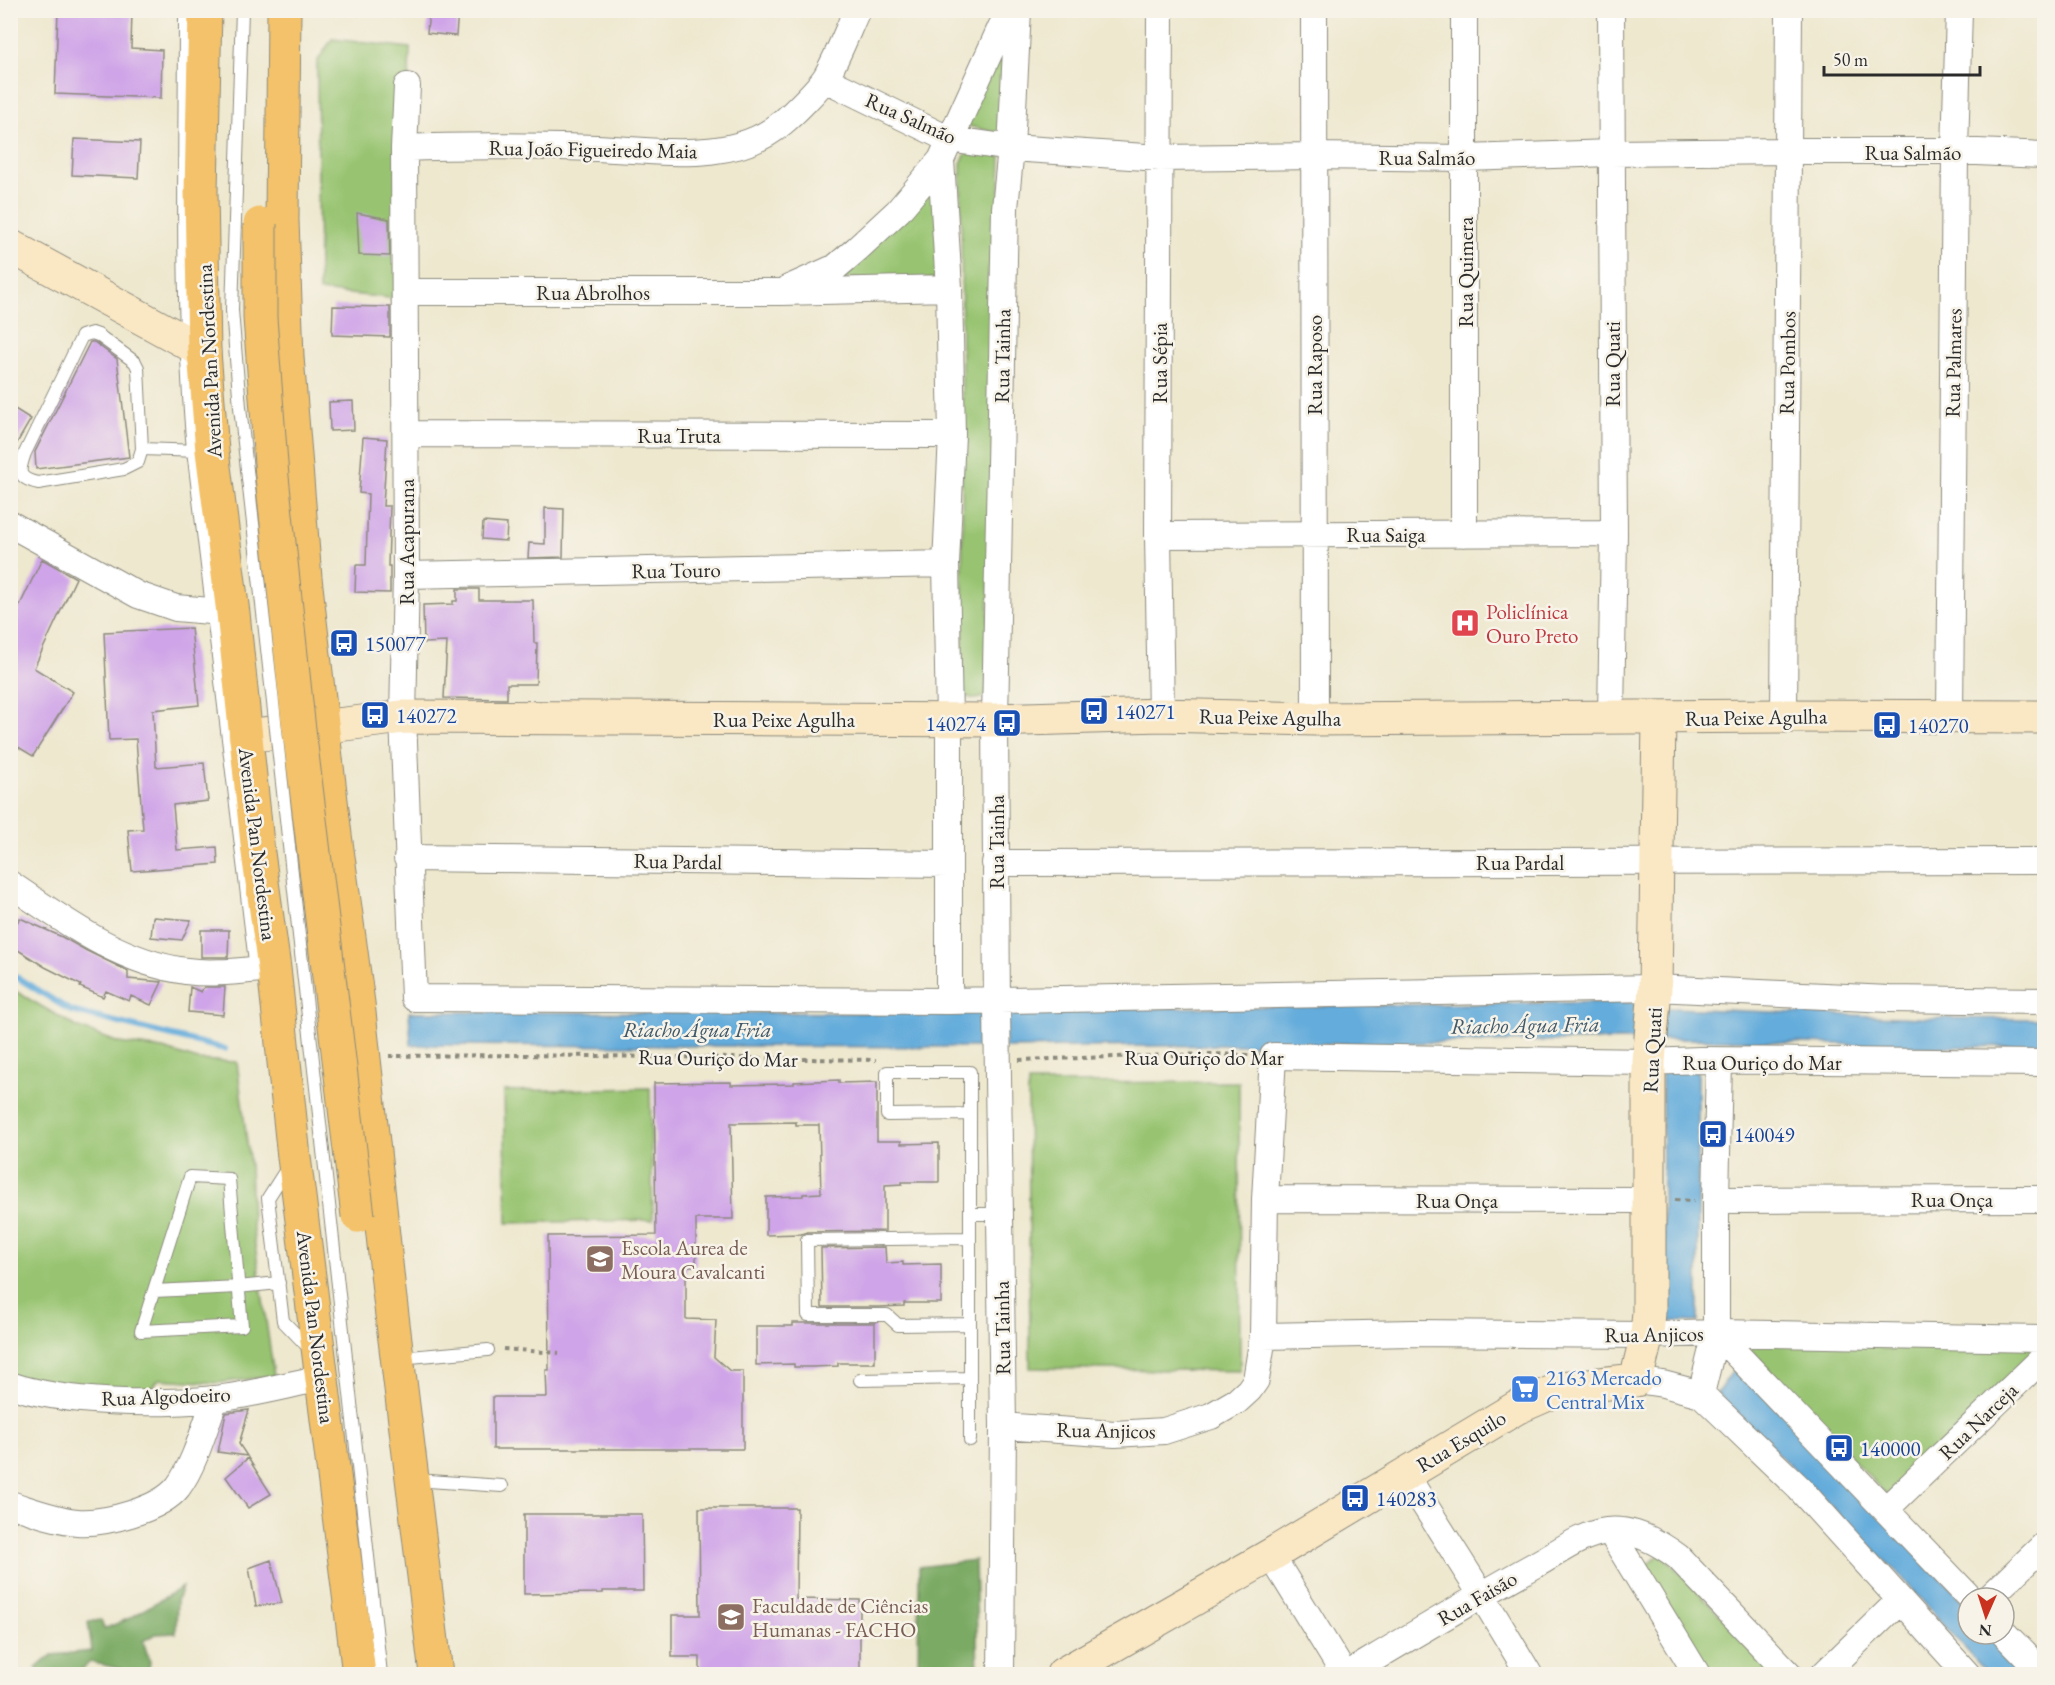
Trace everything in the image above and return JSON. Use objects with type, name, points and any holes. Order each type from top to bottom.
[{"type":"highway","name":"Avenida Pan Nordestina","points":[[205,10],[195,348],[203,451],[222,612],[244,736],[258,853],[265,969],[294,1157],[359,1674]]},
{"type":"highway","points":[[266,10],[260,224],[260,318],[272,477],[298,721],[344,1214],[391,1467],[413,1674]]},
{"type":"highway","points":[[284,10],[282,220],[287,357],[305,578],[436,1674]]},
{"type":"highway","points":[[258,853],[281,830],[296,826],[311,827],[337,843]]},
{"type":"street","name":"Rua João Figueiredo Maia","points":[[404,148],[597,148],[676,152],[706,151],[735,146],[761,136],[782,124],[825,79],[857,10]]},
{"type":"street","name":"Rua Abrolhos","points":[[781,292],[836,267],[898,211],[945,150],[1000,27],[1011,10]]},
{"type":"street","name":"Rua Tainha","points":[[1001,1674],[1003,1426],[995,720],[1005,208],[1011,148],[1018,10]]},
{"type":"street","name":"Rua Sépia","points":[[1160,10],[1158,535],[1161,715]]},
{"type":"street","name":"Rua Raposo","points":[[1314,10],[1315,719]]},
{"type":"street","name":"Rua Quimera","points":[[1464,10],[1464,534]]},
{"type":"street","name":"Rua Quati","points":[[1611,10],[1614,532],[1611,717]]},
{"type":"street","name":"Rua Pombos","points":[[1784,716],[1790,151],[1789,10]]},
{"type":"street","name":"Rua Palmares","points":[[1950,716],[1955,151],[1959,10]]},
{"type":"street","name":"Rua Salmão","points":[[825,79],[945,150],[1011,148],[1160,158],[1314,156],[1465,158],[1611,153],[1790,151],[1955,151],[2044,155]]},
{"type":"street","name":"Rua Acapurana","points":[[407,86],[404,148],[406,575],[403,717],[414,998],[949,1001]]},
{"type":"street","points":[[945,150],[952,435],[946,564],[949,719],[949,1001],[997,1003],[1655,994],[2044,1001]]},
{"type":"street","points":[[10,246],[195,348]]},
{"type":"street","name":"Rua Abrolhos","points":[[405,292],[781,292],[949,288]]},
{"type":"street","name":"Rua Truta","points":[[406,434],[952,435]]},
{"type":"street","points":[[10,524],[138,595],[176,608],[222,612]]},
{"type":"street","name":"Rua Saiga","points":[[1158,535],[1614,532]]},
{"type":"street","name":"Rua Touro","points":[[406,575],[946,564]]},
{"type":"street","name":"Rua Peixe Agulha","points":[[244,736],[403,717],[995,720],[1161,715],[1315,719],[2044,717]]},
{"type":"street","name":"Rua Quati","points":[[1636,1380],[1647,1335],[1659,1200],[1650,1059],[1655,994],[1659,718]]},
{"type":"street","name":"Rua Pardal","points":[[407,858],[948,864]]},
{"type":"street","name":"Rua Pardal","points":[[995,863],[2044,861]]},
{"type":"street","points":[[10,884],[86,935],[151,963],[187,971],[265,969]]},
{"type":"street","name":"Rua Ouriço do Mar","points":[[1273,1056],[2044,1063]]},
{"type":"street","name":"Rua Anjicos","points":[[1003,1426],[1115,1434],[1164,1431],[1211,1416],[1237,1401],[1256,1380],[1263,1336],[1265,1199],[1273,1056]]},
{"type":"street","points":[[1701,1394],[1716,1333],[1707,1200],[1709,1061]]},
{"type":"street","name":"Rua Onça","points":[[1265,1199],[1659,1200]]},
{"type":"street","name":"Rua Onça","points":[[1707,1200],[2044,1199]]},
{"type":"street","name":"Rua Anjicos","points":[[1263,1336],[1413,1333],[1647,1335],[1716,1333],[2044,1339]]},
{"type":"street","points":[[1716,1333],[1959,1586]]},
{"type":"street","name":"Rua Narceja","points":[[1886,1509],[2044,1357]]},
{"type":"street","name":"Rua Algodoeiro","points":[[10,1385],[54,1396],[129,1401],[215,1399],[321,1369]]},
{"type":"street","name":"Rua Esquilo","points":[[1063,1674],[1271,1555],[1516,1408],[1562,1388],[1636,1380],[1701,1394],[1799,1488],[1967,1674]]},
{"type":"street","points":[[10,1504],[59,1518],[84,1522],[122,1516],[153,1506],[172,1493],[179,1485],[188,1469],[215,1399]]},
{"type":"street","points":[[1405,1474],[1529,1674]]},
{"type":"street","points":[[1610,1531],[1697,1674]]},
{"type":"street","name":"Rua Faisão","points":[[1346,1674],[1481,1594],[1590,1535],[1610,1531],[1625,1531],[1660,1544],[1678,1557],[1789,1674]]},
{"type":"street","points":[[2001,1586],[2044,1545]]},
{"type":"street","points":[[1271,1555],[1346,1674]]},
{"type":"street","points":[[1824,1674],[1900,1600]]},
{"type":"street","points":[[2016,1645],[2044,1674]]},
{"type":"lane","points":[[185,10],[184,240],[195,348]]},
{"type":"lane","points":[[242,10],[232,310],[240,406],[344,1214],[381,1674]]},
{"type":"lane","points":[[92,333],[98,335],[135,362],[138,368],[142,449],[138,462],[124,469],[38,483],[22,476],[21,468],[25,453],[82,336],[92,333]]},
{"type":"lane","points":[[142,449],[203,451]]},
{"type":"lane","points":[[222,612],[265,969]]},
{"type":"lane","points":[[970,1114],[887,1115],[887,1072],[970,1072],[970,1114],[970,1440]]},
{"type":"lane","points":[[294,1157],[268,1198],[283,1321],[321,1369]]},
{"type":"lane","points":[[190,1177],[229,1179],[238,1287],[242,1326],[141,1331],[190,1177]]},
{"type":"lane","points":[[970,1214],[1000,1214]]},
{"type":"lane","points":[[970,1238],[807,1240],[808,1315],[887,1315],[898,1325],[970,1324]]},
{"type":"lane","points":[[154,1291],[279,1283]]},
{"type":"lane","points":[[398,1358],[488,1350]]},
{"type":"lane","points":[[860,1380],[970,1378]]},
{"type":"lane","points":[[413,1480],[502,1486]]},
{"type":"path","name":"Rua Ouriço do Mar","points":[[998,1057],[1209,1054],[1273,1056]]},
{"type":"path","name":"Rua Ouriço do Mar","points":[[364,1057],[521,1055],[878,1060]]},
{"type":"path","points":[[1659,1200],[1707,1200]]},
{"type":"path","points":[[488,1350],[509,1349],[559,1353]]},
{"type":"green space","points":[[1013,14],[1002,134],[960,124]]},
{"type":"green space","points":[[332,39],[410,48],[400,299],[319,291],[317,62]]},
{"type":"green space","points":[[973,149],[1001,155],[986,696],[977,699],[967,697],[963,689],[961,163],[965,155]]},
{"type":"green space","points":[[937,174],[943,279],[827,279]]},
{"type":"green space","points":[[10,988],[77,1027],[119,1043],[163,1049],[198,1060],[237,1062],[250,1166],[252,1224],[274,1376],[218,1383],[159,1379],[145,1395],[82,1396],[11,1376]]},
{"type":"green space","points":[[1239,1082],[1240,1371],[1030,1368],[1028,1083]]},
{"type":"green space","points":[[650,1088],[653,1220],[507,1223],[504,1091]]},
{"type":"green space","points":[[1740,1339],[2044,1343],[1889,1498]]},
{"type":"green space","points":[[1661,1554],[1778,1674],[1708,1674],[1645,1566]]},
{"type":"green space","points":[[975,1560],[978,1674],[918,1674],[919,1567]]},
{"type":"green space","points":[[182,1587],[177,1601],[176,1633],[155,1634],[143,1641],[150,1662],[148,1674],[122,1674],[122,1669],[90,1662],[77,1674],[42,1674],[36,1668],[52,1655],[92,1651],[88,1622],[101,1620],[104,1629],[130,1618]]},
{"type":"water","points":[[1626,1002],[1671,1008],[1922,1018],[2044,1019],[2044,1046],[1922,1047],[1693,1039],[1005,1048],[1005,1010]]},
{"type":"water","points":[[409,1012],[984,1013],[985,1047],[411,1045]]},
{"type":"water","points":[[1662,1066],[1698,1067],[1698,1322],[1664,1321]]},
{"type":"water","points":[[1737,1365],[1956,1593],[1956,1638],[1893,1568],[1717,1393]]},
{"type":"water","points":[[1963,1646],[2006,1646],[2032,1674],[1988,1674]]},
{"type":"building","points":[[58,10],[132,10],[131,48],[162,50],[161,98],[55,94]]},
{"type":"building","points":[[429,10],[458,10],[456,36],[427,33]]},
{"type":"building","points":[[74,139],[140,142],[138,178],[72,175]]},
{"type":"building","points":[[357,213],[389,219],[390,256],[359,255]]},
{"type":"building","points":[[333,306],[390,307],[390,337],[332,335]]},
{"type":"building","points":[[90,342],[94,342],[117,359],[129,457],[36,469],[35,452]]},
{"type":"building","points":[[353,401],[354,430],[330,431],[329,402]]},
{"type":"building","points":[[10,406],[31,419],[10,455]]},
{"type":"building","points":[[363,437],[387,439],[383,506],[390,506],[388,566],[390,566],[390,593],[355,592],[356,565],[366,565],[368,494],[359,493]]},
{"type":"building","points":[[545,508],[564,509],[563,557],[528,558],[529,543],[545,544]]},
{"type":"building","points":[[483,522],[507,524],[506,541],[482,539]]},
{"type":"building","points":[[42,559],[76,578],[34,668],[73,692],[33,756],[10,742],[10,626]]},
{"type":"building","points":[[457,589],[479,589],[479,600],[533,600],[534,643],[537,643],[536,684],[507,684],[507,699],[444,698],[447,642],[424,643],[423,605],[453,604],[453,601],[457,601]]},
{"type":"building","points":[[191,628],[199,705],[153,710],[156,767],[204,763],[208,801],[173,805],[177,850],[217,847],[218,864],[132,871],[128,830],[143,829],[136,739],[109,740],[104,632]]},
{"type":"building","points":[[153,917],[191,920],[182,940],[151,937]]},
{"type":"building","points":[[20,918],[128,971],[128,979],[162,982],[151,1005],[131,996],[129,1001],[106,991],[103,997],[80,987],[81,985],[45,967],[10,945],[10,933]]},
{"type":"building","points":[[201,930],[229,930],[228,957],[201,957]]},
{"type":"building","points":[[190,987],[201,992],[205,987],[225,987],[223,1015],[188,1012]]},
{"type":"building","points":[[839,1080],[839,1083],[877,1082],[877,1141],[901,1141],[901,1144],[939,1143],[939,1182],[902,1182],[902,1184],[885,1185],[885,1231],[766,1235],[766,1197],[821,1193],[819,1125],[796,1125],[796,1122],[731,1123],[733,1219],[696,1219],[696,1266],[686,1266],[686,1319],[716,1320],[714,1357],[730,1371],[743,1371],[743,1449],[493,1449],[493,1397],[547,1397],[546,1370],[549,1370],[548,1236],[656,1235],[654,1083],[794,1084],[794,1082]]},
{"type":"building","points":[[885,1247],[886,1263],[941,1264],[941,1303],[904,1303],[904,1306],[878,1307],[822,1307],[821,1248]]},
{"type":"building","points":[[793,1323],[875,1323],[875,1363],[838,1363],[838,1366],[812,1367],[794,1367],[794,1364],[756,1365],[756,1326],[793,1326]]},
{"type":"building","points":[[249,1410],[239,1444],[247,1456],[218,1452],[226,1413]]},
{"type":"building","points":[[248,1458],[271,1494],[248,1508],[226,1477]]},
{"type":"building","points":[[699,1508],[797,1508],[796,1599],[860,1600],[860,1674],[700,1674],[700,1657],[672,1657],[672,1615],[700,1615]]},
{"type":"building","points":[[524,1514],[642,1514],[643,1591],[524,1594]]},
{"type":"building","points":[[271,1560],[282,1603],[256,1606],[249,1568]]},
{"type":"waterway","name":"Riacho Água Fria","points":[[10,973],[71,1011],[225,1049]]},
{"type":"place","name":"Policlínica Ouro Preto","points":[[1465,623]]},
{"type":"place","name":"150077","points":[[344,643]]},
{"type":"place","name":"140271","points":[[1094,711]]},
{"type":"place","name":"140272","points":[[375,715]]},
{"type":"place","name":"140274","points":[[1007,723]]},
{"type":"place","name":"140270","points":[[1887,725]]},
{"type":"place","name":"140049","points":[[1713,1134]]},
{"type":"place","name":"Escola Aurea de Moura Cavalcanti","points":[[600,1259]]},
{"type":"place","name":"2163 Mercado Central Mix","points":[[1525,1389]]},
{"type":"place","name":"140000","points":[[1839,1448]]},
{"type":"place","name":"140283","points":[[1355,1498]]},
{"type":"place","name":"Faculdade de Ciências Humanas - FACHO","points":[[731,1617]]}]
